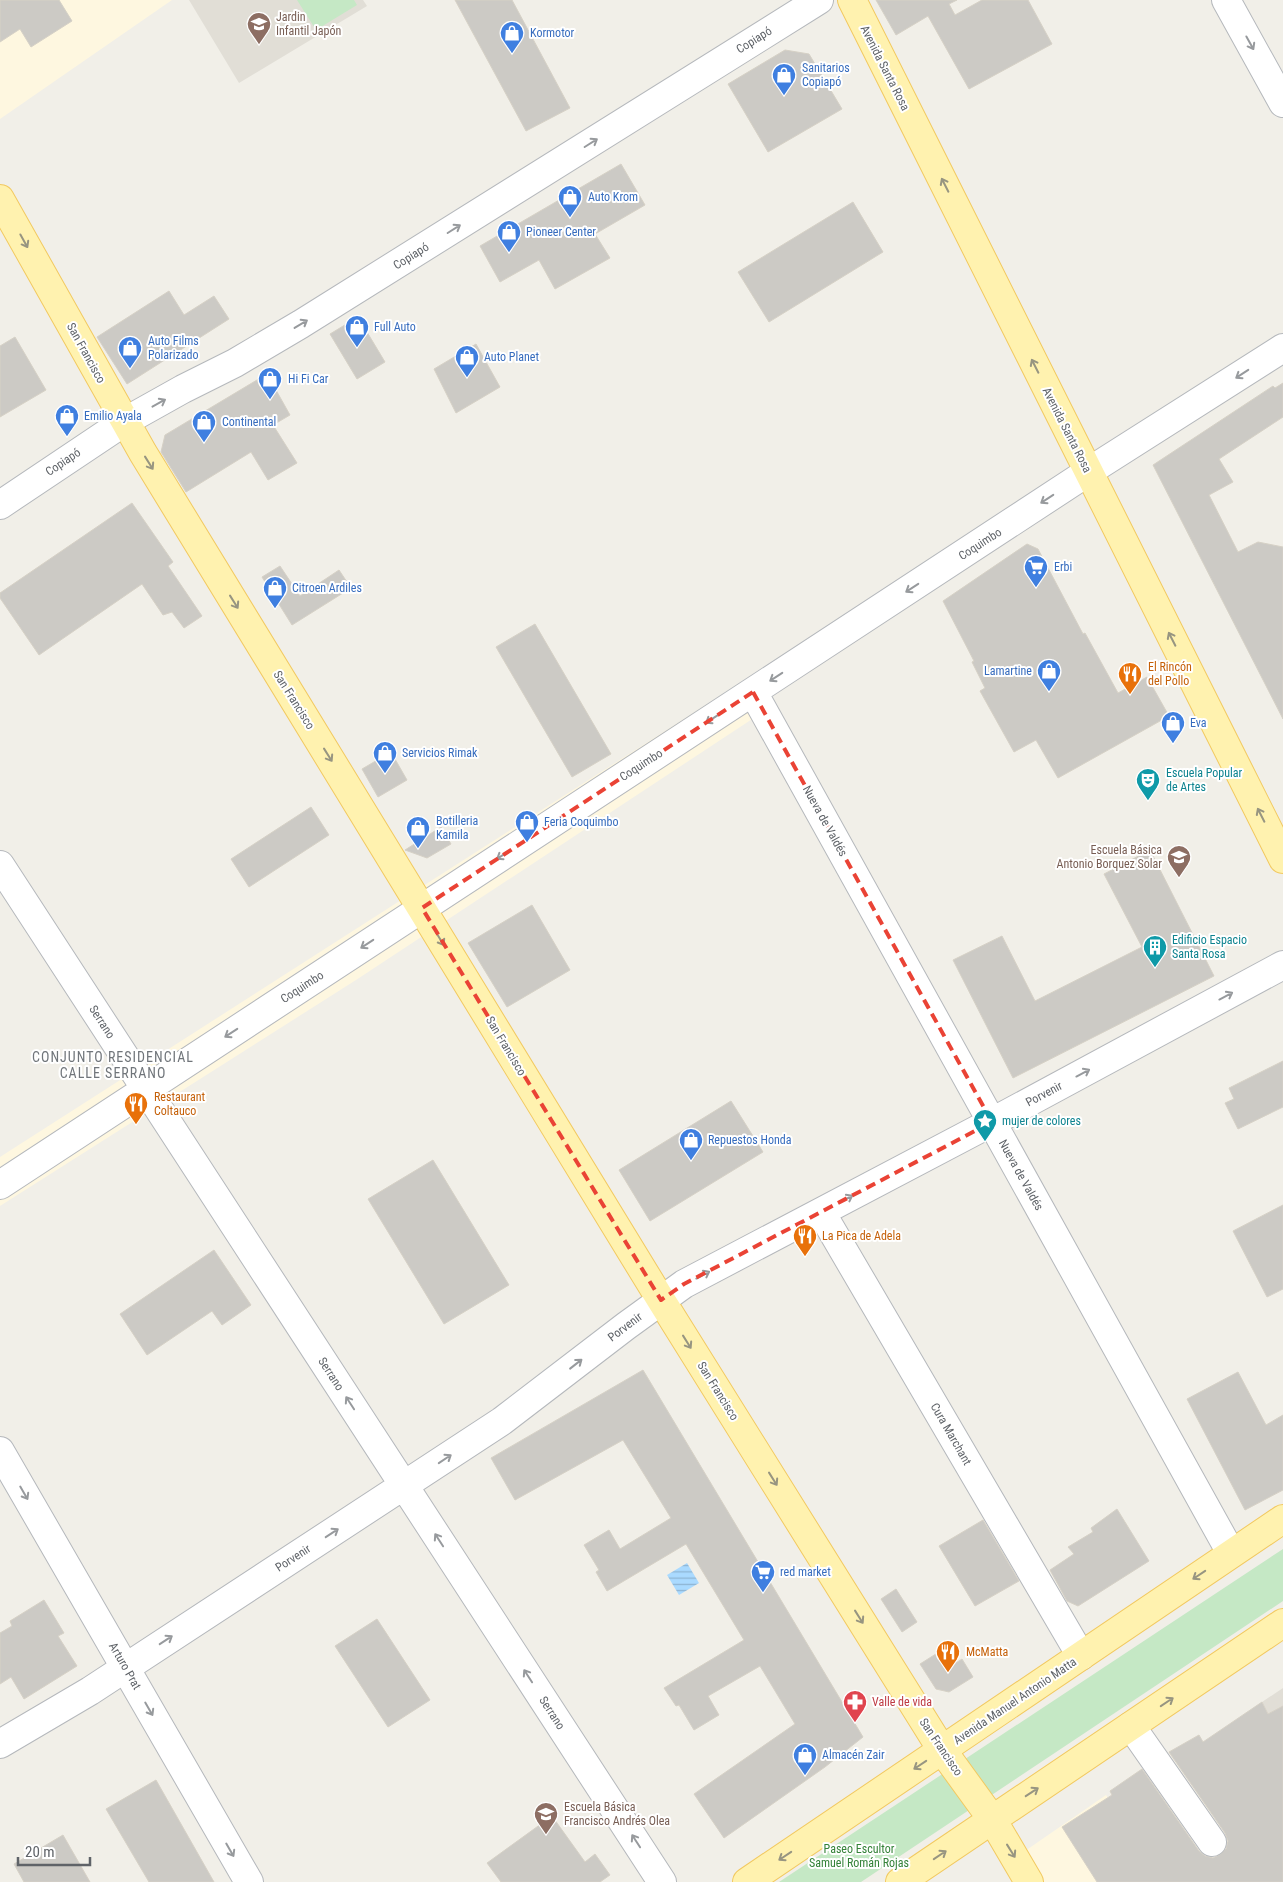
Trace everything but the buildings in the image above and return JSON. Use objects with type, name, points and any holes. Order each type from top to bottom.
[{"type":"main road","name":"Avenida Santa Rosa","points":[[852,0],[1283,859]]},
{"type":"main road","name":"San Francisco","points":[[0,199],[124,422],[661,1300],[942,1750],[992,1820],[1029,1882]]},
{"type":"main road","name":"Avenida Manuel Antonio Matta","points":[[747,1882],[1283,1519]]},
{"type":"main road","points":[[900,1882],[1283,1623]]},
{"type":"street","name":"Copiapó","points":[[0,505],[124,422],[235,363],[302,324],[818,0]]},
{"type":"street","points":[[1226,0],[1283,103]]},
{"type":"street","name":"Coquimbo","points":[[0,1185],[145,1088],[1088,472],[1283,348]]},
{"type":"street","name":"Nueva de Valdés","points":[[753,692],[1231,1553]]},
{"type":"street","name":"Serrano","points":[[0,865],[662,1882]]},
{"type":"street","name":"Porvenir","points":[[0,1744],[90,1691],[502,1421],[684,1284],[1283,966]]},
{"type":"street","name":"Cura Marchant","points":[[821,1212],[1080,1656]]},
{"type":"street","name":"Arturo Prat","points":[[0,1451],[249,1882]]},
{"type":"street","points":[[1131,1726],[1212,1842]]},
{"type":"highlighted area","points":[[753,692],[992,1122],[684,1284],[661,1300],[422,908]]},
{"type":"shaded area","points":[[0,0],[172,0],[0,119]]},
{"type":"shaded area","name":"Jardin Infantil Japón","points":[[189,0],[363,0],[367,6],[239,83]]},
{"type":"shaded area","name":"Feria Coquimbo","points":[[754,674],[772,706],[356,980],[0,1206],[0,1157]]},
{"type":"shaded area","points":[[1283,1688],[1283,1742],[1262,1702]]},
{"type":"shaded area","points":[[1106,1795],[1167,1882],[1041,1882],[1025,1851]]},
{"type":"green space","points":[[297,0],[354,0],[357,5],[316,30]]},
{"type":"green space","name":"Paseo Escultor Samuel Román Rojas","points":[[1283,1549],[1283,1601],[861,1882],[779,1882]]},
{"type":"water","points":[[687,1563],[699,1583],[679,1595],[667,1575]]},
{"type":"place","name":"Jardin Infantil Japón","points":[[259,45]]},
{"type":"place","name":"Kormotor","points":[[512,54]]},
{"type":"place","name":"Sanitarios Copiapó","points":[[784,96]]},
{"type":"place","name":"Auto Krom","points":[[570,218]]},
{"type":"place","name":"Pioneer Center","points":[[509,253]]},
{"type":"place","name":"Full Auto","points":[[357,348]]},
{"type":"place","name":"Auto Films Polarizado","points":[[130,369]]},
{"type":"place","name":"Auto Planet","points":[[467,378]]},
{"type":"place","name":"Hi Fi Car","points":[[270,400]]},
{"type":"place","name":"Emilio Ayala","points":[[67,437]]},
{"type":"place","name":"Continental","points":[[204,443]]},
{"type":"place","name":"Erbi","points":[[1036,588]]},
{"type":"place","name":"Citroen Ardiles","points":[[275,609]]},
{"type":"place","name":"Lamartine","points":[[1049,692]]},
{"type":"place","name":"El Rincón del Pollo","points":[[1130,695]]},
{"type":"place","name":"Eva","points":[[1173,744]]},
{"type":"place","name":"Servicios Rimak","points":[[385,774]]},
{"type":"place","name":"Escuela Popular de Artes","points":[[1148,801]]},
{"type":"place","name":"Feria Coquimbo","points":[[527,843]]},
{"type":"place","name":"Botilleria Kamila","points":[[418,849]]},
{"type":"place","name":"Escuela Básica Antonio Borquez Solar","points":[[1179,878]]},
{"type":"place","name":"Edificio Espacio Santa Rosa","points":[[1155,968]]},
{"type":"place","name":"Restaurant Coltauco","points":[[136,1125]]},
{"type":"place","name":"mujer de colores","points":[[985,1142]]},
{"type":"place","name":"Repuestos Honda","points":[[691,1161]]},
{"type":"place","name":"La Pica de Adela","points":[[805,1257]]},
{"type":"place","name":"red market","points":[[763,1593]]},
{"type":"place","name":"McMatta","points":[[948,1673]]},
{"type":"place","name":"Valle de vida","points":[[855,1723]]},
{"type":"place","name":"Almacén Zair","points":[[805,1776]]},
{"type":"place","name":"Escuela Básica Francisco Andrés Olea","points":[[546,1835]]},
{"type":"district","name":"CONJUNTO RESIDENCIAL CALLE SERRANO","points":[[113,1066]]}]
